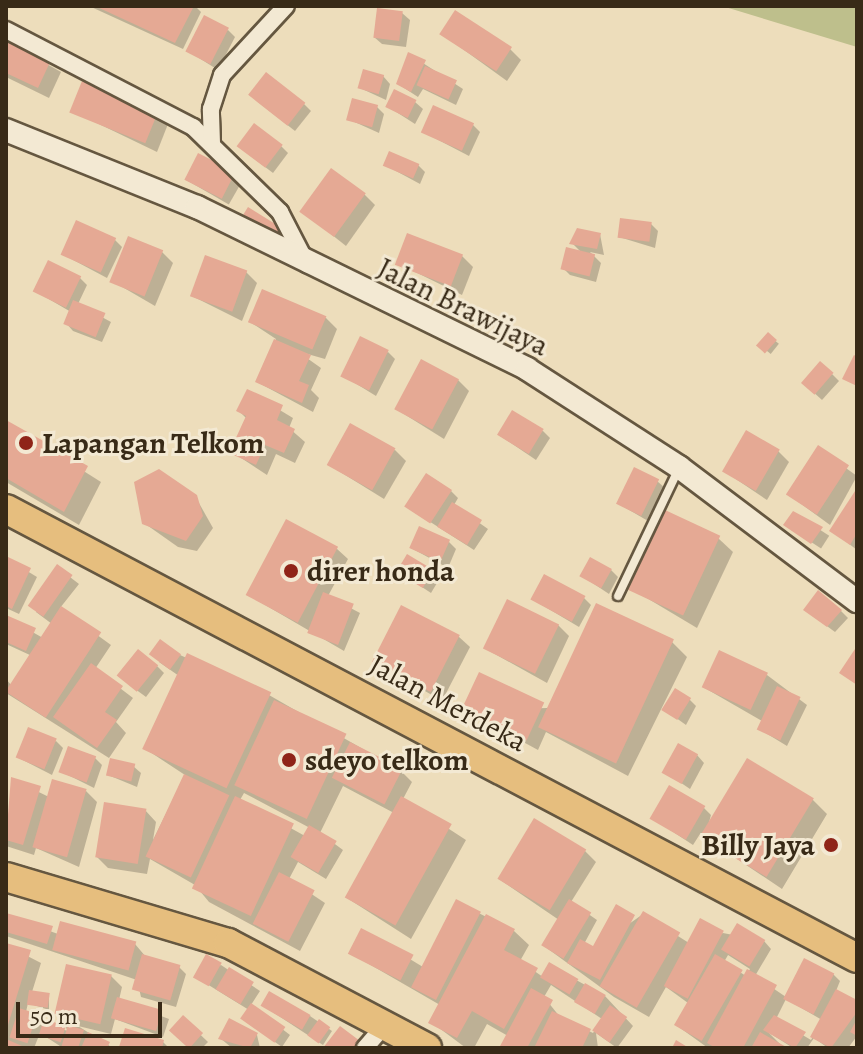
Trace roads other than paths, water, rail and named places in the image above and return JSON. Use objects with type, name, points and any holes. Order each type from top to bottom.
[{"type":"highway","name":"Jalan Merdeka","points":[[6,509],[857,958]]},
{"type":"highway","points":[[6,877],[228,943],[427,1048]]},
{"type":"street","points":[[212,143],[211,109],[222,75],[286,6]]},
{"type":"street","points":[[6,30],[172,112],[212,143],[280,212],[307,264]]},
{"type":"street","name":"Jalan Brawijaya","points":[[6,130],[197,207],[307,264],[527,369],[679,467],[857,601]]},
{"type":"street","points":[[365,1048],[385,1025]]},
{"type":"lane","points":[[618,596],[679,467]]},
{"type":"place","name":"Lapangan Telkom","points":[[26,443]]},
{"type":"place","name":"direr honda","points":[[291,571]]},
{"type":"place","name":"sdeyo telkom","points":[[289,760]]},
{"type":"place","name":"Billy Jaya","points":[[831,845]]}]
